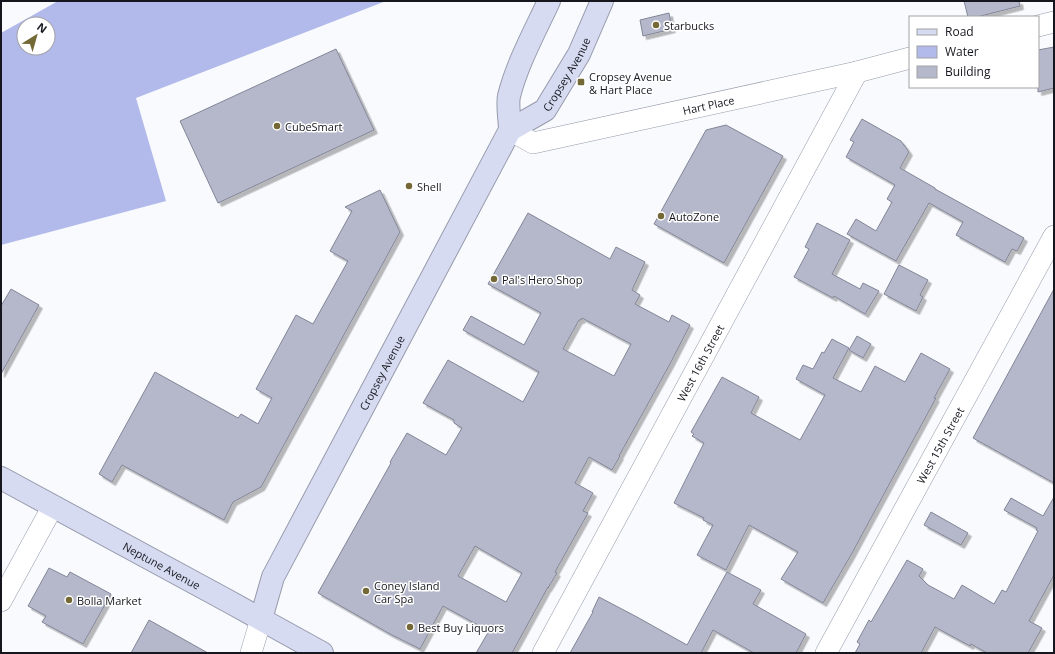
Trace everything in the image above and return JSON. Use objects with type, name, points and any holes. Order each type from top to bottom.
[{"type":"main road","name":"Cropsey Avenue","points":[[261,619],[273,577],[510,130],[509,98],[522,61],[549,1]]},
{"type":"main road","name":"Cropsey Avenue","points":[[510,130],[545,110],[579,54],[602,1]]},
{"type":"main road","name":"Neptune Avenue","points":[[1,478],[322,653]]},
{"type":"street","points":[[1039,26],[1054,22]]},
{"type":"street","name":"Hart Place","points":[[510,130],[533,143],[857,72],[909,58]]},
{"type":"street","name":"West 16th Street","points":[[543,653],[857,72]]},
{"type":"street","name":"West 15th Street","points":[[826,653],[1054,236]]},
{"type":"street","points":[[1,601],[53,506]]},
{"type":"street","points":[[251,653],[261,619]]},
{"type":"water","points":[[58,1],[386,1],[136,98],[166,201],[1,245],[1,33],[16,25],[16,56],[56,56],[56,16],[31,16]]},
{"type":"building","points":[[964,1],[1019,1],[1020,6],[981,16],[968,16]]},
{"type":"building","name":"Starbucks","points":[[669,13],[672,29],[643,36],[640,20]]},
{"type":"building","points":[[1054,47],[1054,88],[1038,92],[1039,88],[1039,50]]},
{"type":"building","name":"CubeSmart","points":[[336,49],[374,130],[218,203],[180,121]]},
{"type":"building","points":[[862,119],[901,141],[909,152],[900,168],[1024,238],[1017,251],[1012,249],[1005,262],[956,235],[963,222],[929,203],[896,261],[847,234],[856,219],[876,231],[892,202],[887,199],[895,185],[846,157],[854,142],[850,140]]},
{"type":"building","points":[[726,125],[783,156],[724,263],[654,224],[706,130]]},
{"type":"building","points":[[380,190],[400,232],[261,487],[233,502],[224,520],[122,465],[112,482],[99,474],[155,372],[238,418],[241,414],[258,424],[272,398],[256,389],[296,315],[313,324],[348,261],[330,251],[352,211],[345,207]]},
{"type":"building","points":[[528,213],[610,259],[616,247],[645,262],[632,290],[640,295],[635,304],[669,322],[672,315],[690,325],[612,470],[589,457],[575,483],[593,493],[583,511],[588,513],[555,572],[557,573],[512,653],[476,653],[489,631],[443,606],[420,649],[390,634],[318,593],[407,433],[446,455],[462,428],[454,423],[454,420],[423,403],[448,360],[523,402],[539,372],[463,330],[471,316],[524,345],[541,313],[488,284]],"holes":[[[582,318],[631,344],[614,376],[563,349],[579,320]],[[475,546],[522,573],[506,602],[458,576]]]},
{"type":"building","points":[[817,223],[850,240],[832,274],[860,289],[863,283],[879,291],[865,314],[834,296],[833,298],[794,277],[809,249],[805,247]]},
{"type":"building","points":[[899,265],[928,280],[920,295],[923,297],[916,311],[884,294]]},
{"type":"building","points":[[11,289],[39,305],[1,374],[1,306]]},
{"type":"building","points":[[1054,289],[1054,483],[973,438]]},
{"type":"building","points":[[857,336],[871,344],[863,358],[849,350]]},
{"type":"building","points":[[832,339],[849,348],[833,378],[861,392],[875,366],[905,382],[921,353],[950,369],[934,398],[936,398],[851,555],[823,603],[781,579],[798,552],[749,525],[726,570],[697,555],[713,525],[703,520],[704,518],[674,503],[704,443],[692,436],[694,434],[691,432],[722,377],[759,397],[751,413],[800,440],[825,395],[796,379],[803,365],[813,369],[822,352],[824,353]]},
{"type":"building","points":[[1054,497],[1054,575],[1029,621],[1042,628],[1028,653],[987,653],[971,644],[970,646],[935,627],[921,653],[855,653],[860,644],[857,642],[869,620],[871,622],[907,560],[923,569],[919,576],[928,585],[954,599],[962,585],[994,604],[1002,590],[1006,592],[1038,531],[1036,530],[1037,528],[1004,510],[1011,498],[1043,516]]},
{"type":"building","points":[[931,512],[968,533],[961,545],[924,525]]},
{"type":"building","name":"Bolla Market","points":[[49,568],[67,577],[70,572],[111,594],[83,644],[42,622],[46,616],[28,606]]},
{"type":"building","points":[[727,572],[761,590],[753,604],[806,634],[796,653],[754,653],[713,630],[701,653],[570,653],[593,612],[599,597],[687,645]]},
{"type":"building","points":[[149,620],[208,653],[131,653]]},
{"type":"place","name":"Starbucks","points":[[656,25]]},
{"type":"place","name":"Cropsey Avenue & Hart Place","points":[[581,82]]},
{"type":"place","name":"CubeSmart","points":[[277,126]]},
{"type":"place","name":"Shell","points":[[409,186]]},
{"type":"place","name":"AutoZone","points":[[661,216]]},
{"type":"place","name":"Pal's Hero Shop","points":[[494,279]]},
{"type":"place","name":"Coney Island Car Spa","points":[[366,591]]},
{"type":"place","name":"Bolla Market","points":[[69,600]]},
{"type":"place","name":"Best Buy Liquors","points":[[410,627]]}]
